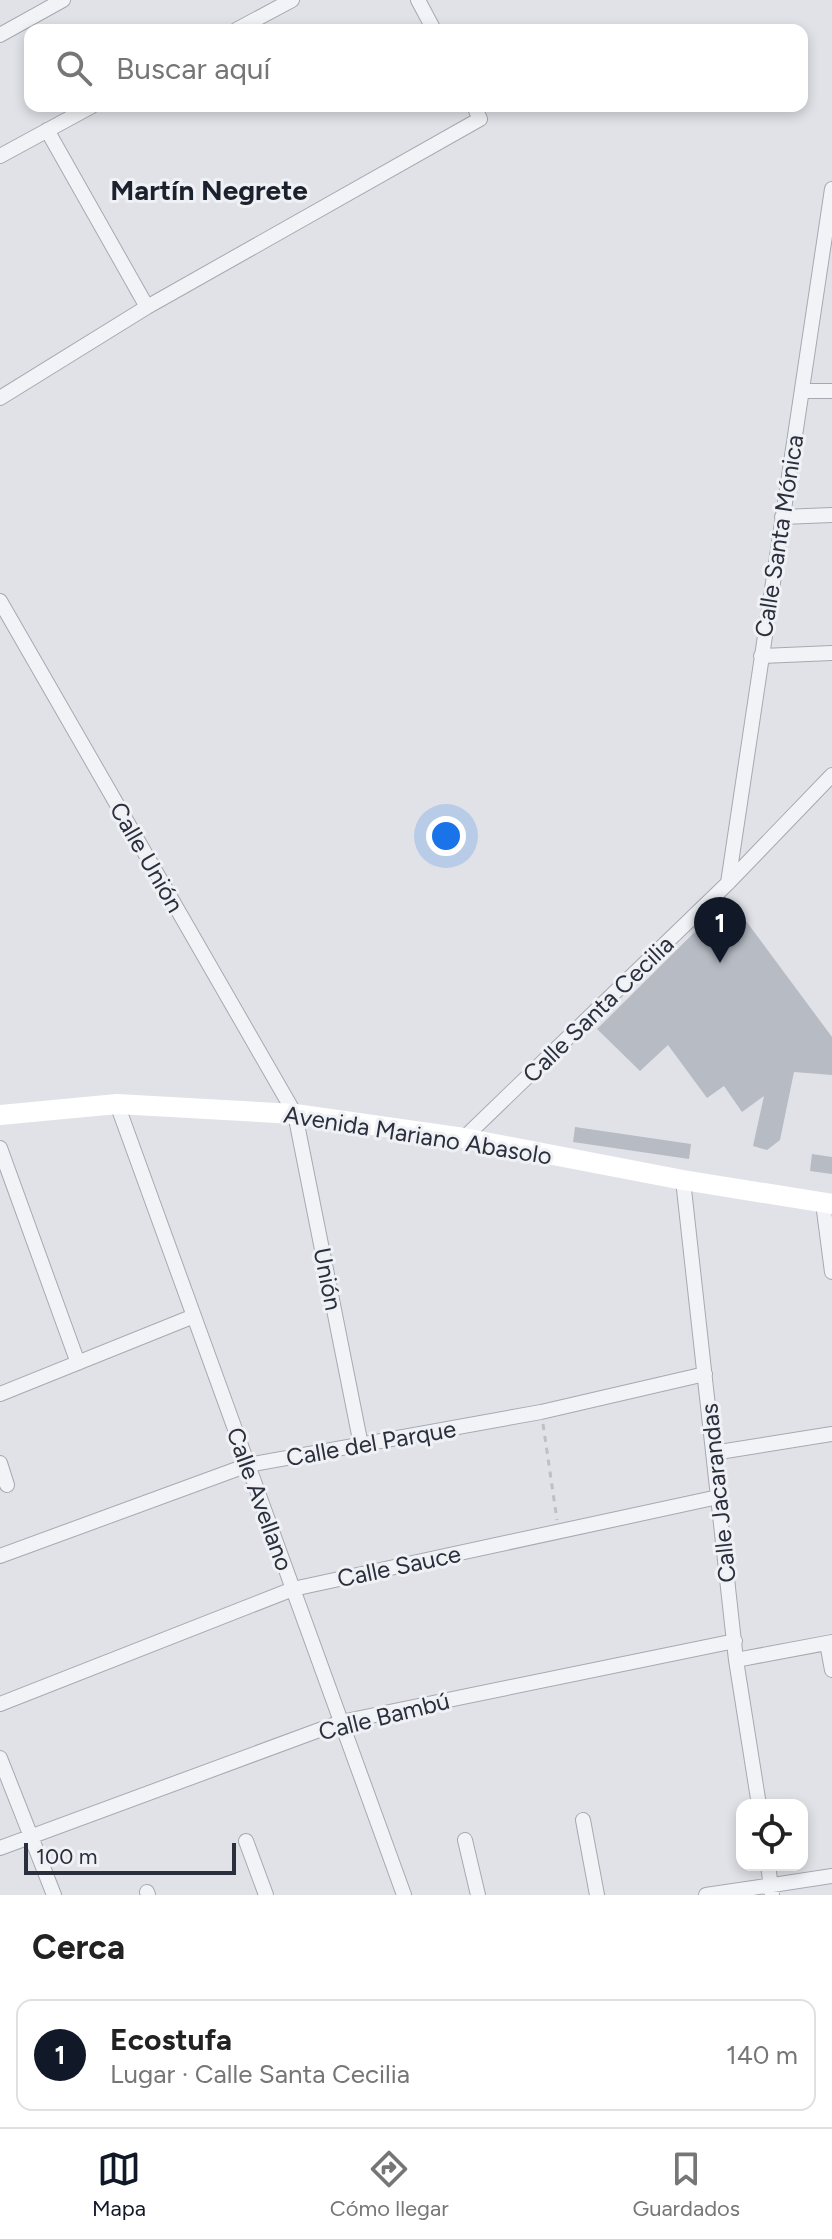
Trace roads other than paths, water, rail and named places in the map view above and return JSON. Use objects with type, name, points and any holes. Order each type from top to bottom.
[{"type":"street","points":[[0,35],[63,0]]},
{"type":"street","points":[[247,24],[292,0]]},
{"type":"street","points":[[418,0],[431,24]]},
{"type":"street","points":[[0,156],[81,112]]},
{"type":"street","points":[[0,379],[4,396],[147,307],[477,112]]},
{"type":"street","points":[[47,130],[147,307]]},
{"type":"street","name":"Calle Santa Mónica","points":[[728,883],[802,391],[826,272],[832,189]]},
{"type":"street","points":[[802,391],[832,391]]},
{"type":"street","points":[[782,517],[832,515]]},
{"type":"street","name":"Calle Unión","points":[[0,601],[295,1114]]},
{"type":"street","points":[[761,656],[832,653]]},
{"type":"street","name":"Calle Santa Cecilia","points":[[464,1138],[728,883],[832,775]]},
{"type":"street","name":"Avenida Mariano Abasolo","points":[[0,1115],[117,1104],[295,1114],[464,1138],[683,1180],[827,1203]]},
{"type":"street","name":"Calle Avellano","points":[[117,1104],[404,1895]]},
{"type":"street","name":"Unión","points":[[295,1114],[361,1445]]},
{"type":"street","points":[[0,1148],[78,1363]]},
{"type":"street","name":"Calle Jacarandas","points":[[683,1180],[736,1660],[758,1799]]},
{"type":"street","points":[[827,1203],[832,1272]]},
{"type":"street","points":[[0,1394],[194,1316]]},
{"type":"street","name":"Calle del Parque","points":[[0,1556],[248,1465],[541,1412],[705,1374]]},
{"type":"street","points":[[713,1453],[832,1434]]},
{"type":"street","points":[[0,1463],[7,1485]]},
{"type":"street","name":"Calle Sauce","points":[[0,1704],[293,1589],[718,1497]]},
{"type":"street","name":"Calle Bambú","points":[[0,1848],[341,1722],[735,1641]]},
{"type":"street","points":[[736,1660],[829,1643],[832,1670]]},
{"type":"street","points":[[0,1758],[54,1895]]},
{"type":"street","points":[[583,1820],[597,1895]]},
{"type":"street","points":[[465,1840],[478,1895]]},
{"type":"street","points":[[246,1841],[266,1895]]},
{"type":"street","points":[[706,1895],[772,1890],[832,1876]]},
{"type":"place","name":"Ecostufa","points":[[720,963]]},
{"type":"district","name":"Martín Negrete","points":[[209,190]]}]
